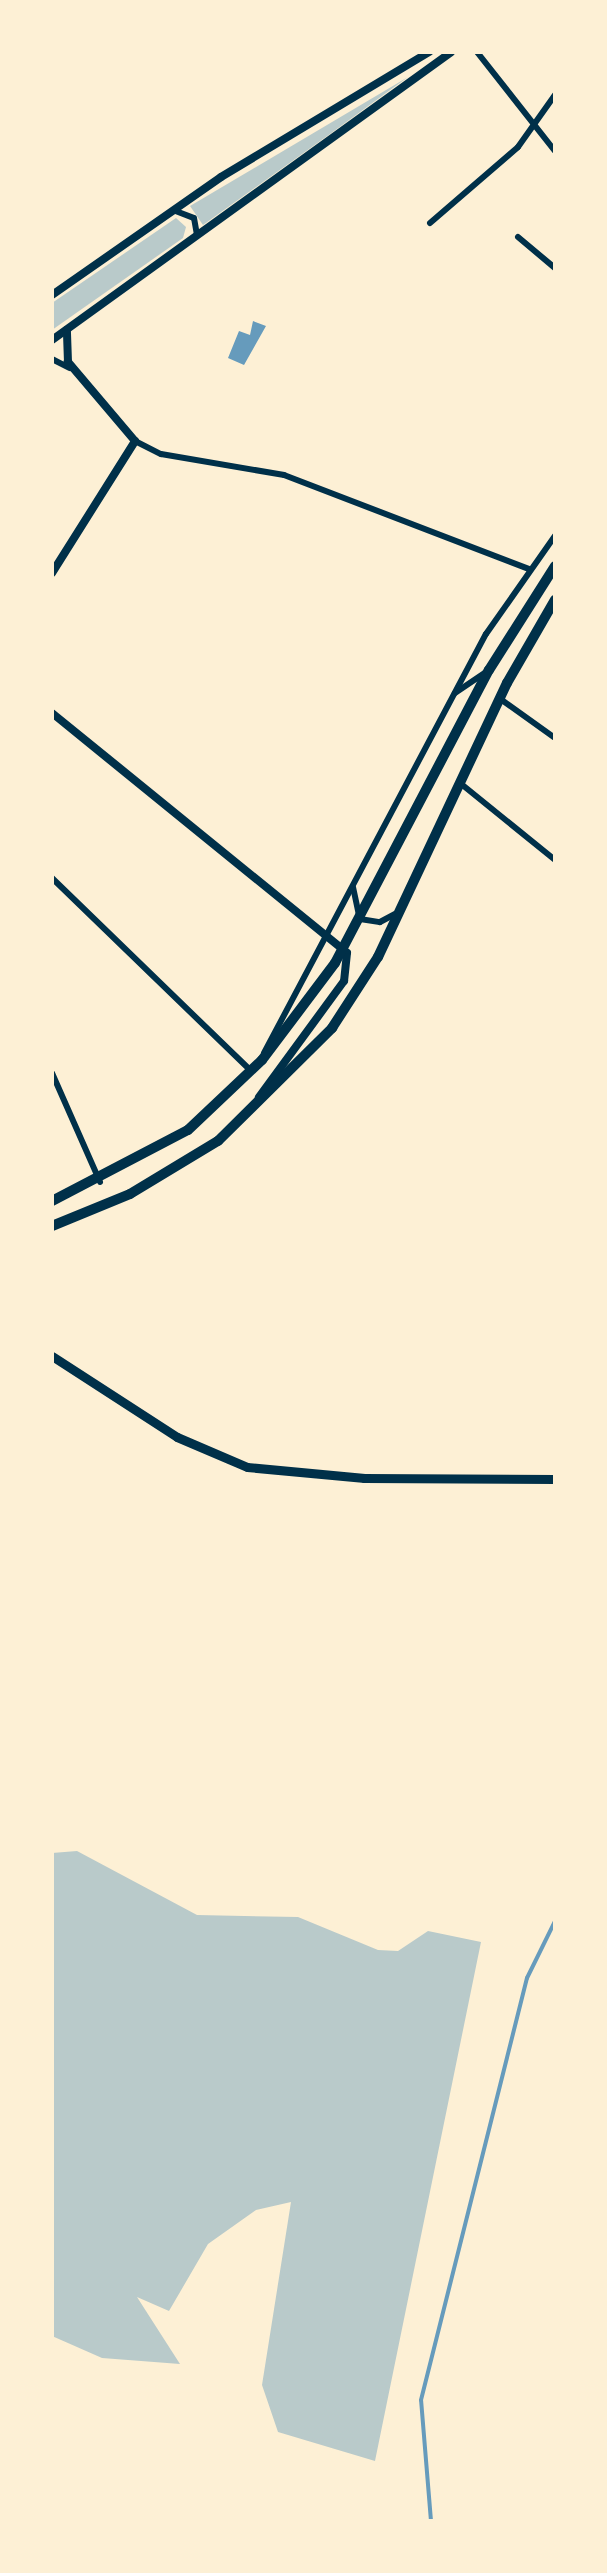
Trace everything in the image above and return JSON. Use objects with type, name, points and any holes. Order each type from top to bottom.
[{"type":"main road","points":[[52,1201],[100,1182],[188,1130],[262,1060],[343,948],[489,670],[555,566]]},
{"type":"main road","points":[[52,1226],[145,1186],[251,1112],[344,1012],[400,908],[499,698],[555,600]]},
{"type":"main road","points":[[52,1356],[177,1437],[247,1467],[364,1478],[555,1479]]},
{"type":"street","points":[[52,295],[172,210],[429,52]]},
{"type":"street","points":[[52,340],[451,52]]},
{"type":"street","points":[[477,52],[533,127],[555,151]]},
{"type":"street","points":[[430,223],[533,127],[555,95]]},
{"type":"street","points":[[172,210],[194,218],[196,238]]},
{"type":"street","points":[[518,237],[555,268]]},
{"type":"street","points":[[68,330],[72,369]]},
{"type":"street","points":[[52,359],[72,369],[135,441],[161,454],[284,475],[529,569]]},
{"type":"street","points":[[52,573],[135,441]]},
{"type":"street","points":[[262,1060],[323,930],[354,884],[454,693],[529,569],[555,536]]},
{"type":"street","points":[[454,693],[489,670]]},
{"type":"street","points":[[499,698],[555,738]]},
{"type":"street","points":[[52,713],[343,948],[344,981],[251,1112]]},
{"type":"street","points":[[460,783],[555,860]]},
{"type":"street","points":[[52,878],[251,1071]]},
{"type":"street","points":[[354,884],[352,907],[360,919],[380,922],[400,908]]},
{"type":"street","points":[[52,1073],[100,1182]]},
{"type":"shaded area","points":[[408,77],[203,225],[190,206]]},
{"type":"shaded area","points":[[176,218],[186,227],[183,238],[52,330],[52,303]]},
{"type":"shaded area","points":[[77,1851],[197,1915],[298,1917],[378,1950],[398,1951],[428,1931],[481,1942],[375,2461],[278,2432],[262,2385],[291,2202],[256,2210],[208,2244],[169,2311],[137,2297],[180,2364],[102,2358],[52,2336],[52,1853]]},
{"type":"water","points":[[253,321],[266,326],[244,365],[228,358],[239,331],[250,335]]},
{"type":"waterway","points":[[431,2521],[421,2400],[527,1978],[555,1921]]}]
